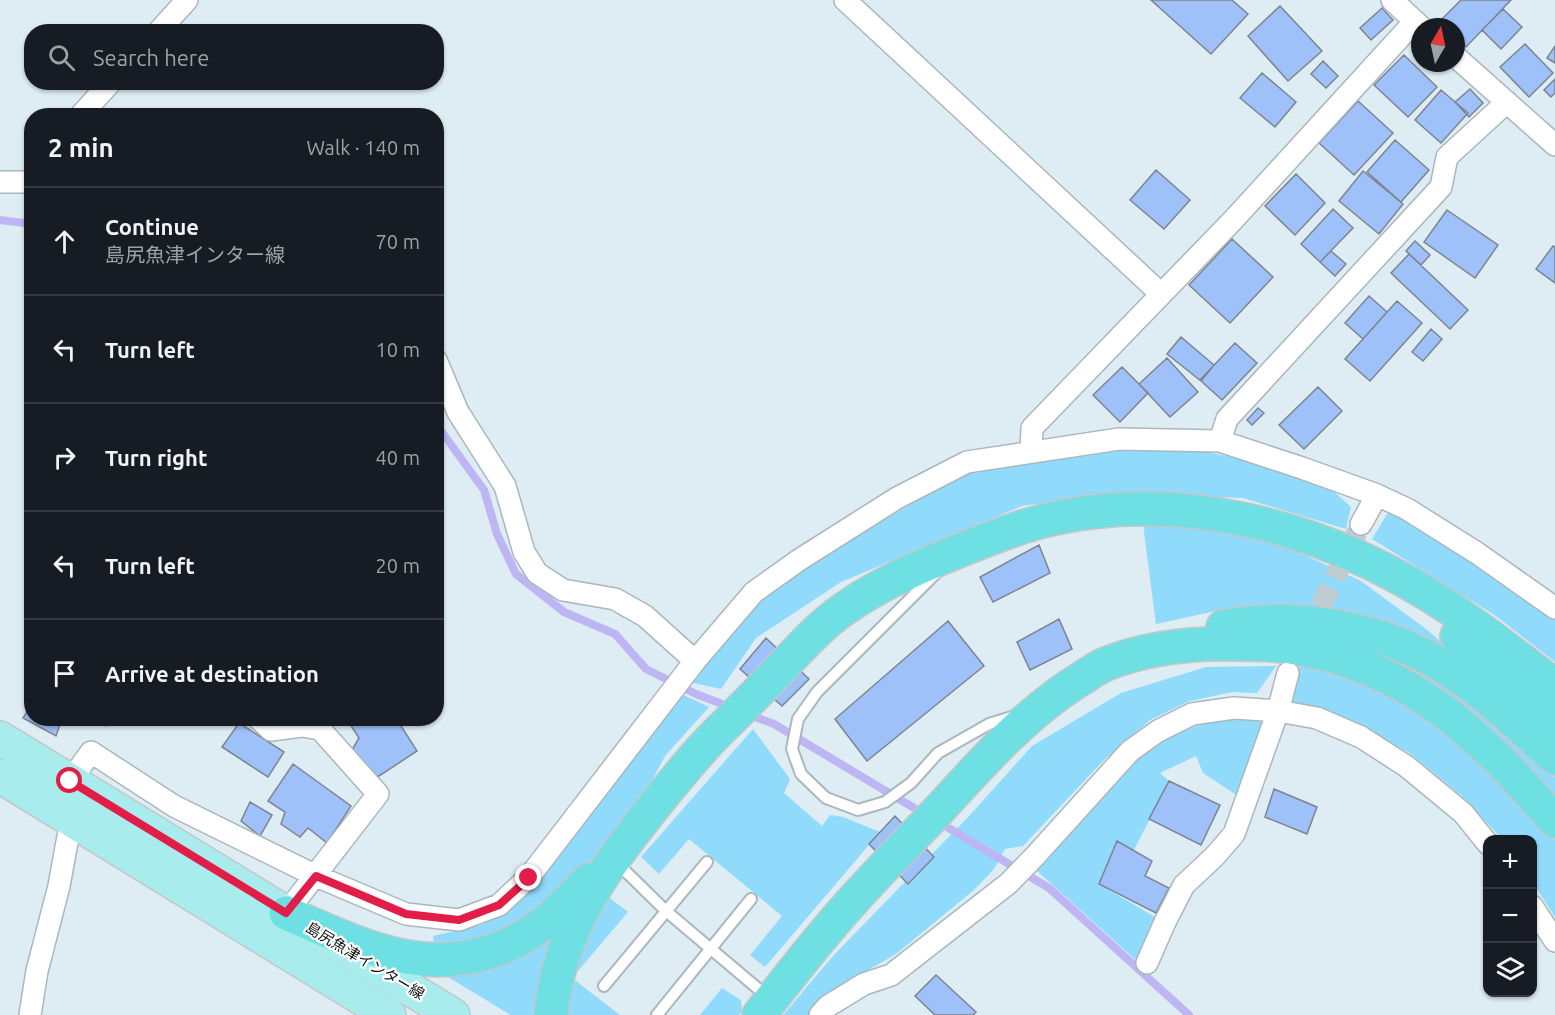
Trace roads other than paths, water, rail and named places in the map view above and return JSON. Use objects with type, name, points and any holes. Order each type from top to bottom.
[{"type":"highway","points":[[550,1015],[558,969],[569,937],[585,905],[612,859],[691,760],[818,630],[845,609],[877,588],[949,554],[1010,530],[1052,518],[1139,508],[1182,510],[1269,525],[1352,556],[1426,593],[1464,617],[1555,686]]},
{"type":"highway","points":[[1311,539],[1383,581],[1420,608],[1470,648],[1555,724]]},
{"type":"highway","points":[[765,1007],[829,927],[977,768],[1039,709],[1071,685],[1105,664],[1143,648],[1227,626],[1268,622],[1306,623],[1343,628],[1378,637],[1417,652],[1449,670],[1481,693],[1555,758]]},
{"type":"highway","points":[[1105,664],[1143,653],[1182,646],[1218,644],[1258,644],[1296,648],[1338,657],[1406,685],[1438,706],[1469,731],[1500,761],[1555,822]]},
{"type":"highway","points":[[286,913],[367,947],[397,956],[428,961],[456,959],[485,953],[513,943],[538,928],[612,859]]},
{"type":"main road","name":"島尻魚津インター線","points":[[0,738],[453,1015]]},
{"type":"main road","points":[[0,776],[389,1015]]},
{"type":"street","points":[[165,24],[187,0]]},
{"type":"street","points":[[845,0],[1161,294]]},
{"type":"street","points":[[1392,0],[1412,18]]},
{"type":"street","points":[[1031,452],[1032,428],[1411,31]]},
{"type":"street","points":[[1465,65],[1555,145]]},
{"type":"street","points":[[87,108],[104,90]]},
{"type":"street","points":[[1220,441],[1227,419],[1441,187],[1447,158],[1507,102]]},
{"type":"street","points":[[0,182],[24,182]]},
{"type":"street","points":[[444,379],[458,412],[505,486],[524,552],[537,573],[563,590],[615,599],[645,616],[696,661]]},
{"type":"street","points":[[30,1015],[37,971],[59,886],[71,820],[70,781],[91,752],[174,807],[316,876],[406,914],[459,920],[499,905],[529,878],[696,661],[754,592],[799,560],[887,504],[967,462],[1119,439],[1220,441],[1377,495],[1407,509],[1477,553],[1555,608]]},
{"type":"street","points":[[1361,524],[1377,495]]},
{"type":"street","points":[[1147,963],[1184,885],[1214,857],[1234,834],[1278,711],[1288,673]]},
{"type":"street","points":[[820,1015],[828,1006],[864,984],[891,975],[1009,883],[1130,751],[1158,731],[1192,714],[1234,708],[1278,711],[1317,718],[1361,737],[1397,760],[1463,813],[1483,838]]},
{"type":"street","points":[[267,726],[271,730],[302,726],[320,729],[378,794],[286,913]]},
{"type":"street","points":[[1537,912],[1555,941]]},
{"type":"lane","points":[[949,554],[941,568],[916,596],[817,692],[798,719],[792,749],[801,774],[826,798],[858,810],[885,802],[910,783],[939,753],[988,724],[1039,709]]},
{"type":"lane","points":[[612,859],[710,949],[765,1007]]},
{"type":"lane","points":[[604,986],[707,862]]},
{"type":"lane","points":[[657,1015],[751,899]]},
{"type":"waterway","points":[[0,220],[24,223]]},
{"type":"waterway","points":[[444,435],[484,490],[497,534],[516,574],[564,612],[615,634],[646,669],[696,694],[730,707]]},
{"type":"waterway","points":[[747,714],[774,724],[924,814]]},
{"type":"waterway","points":[[937,821],[1049,888],[1189,1015]]},
{"type":"tunnel","points":[[1307,634],[1361,524]]}]
